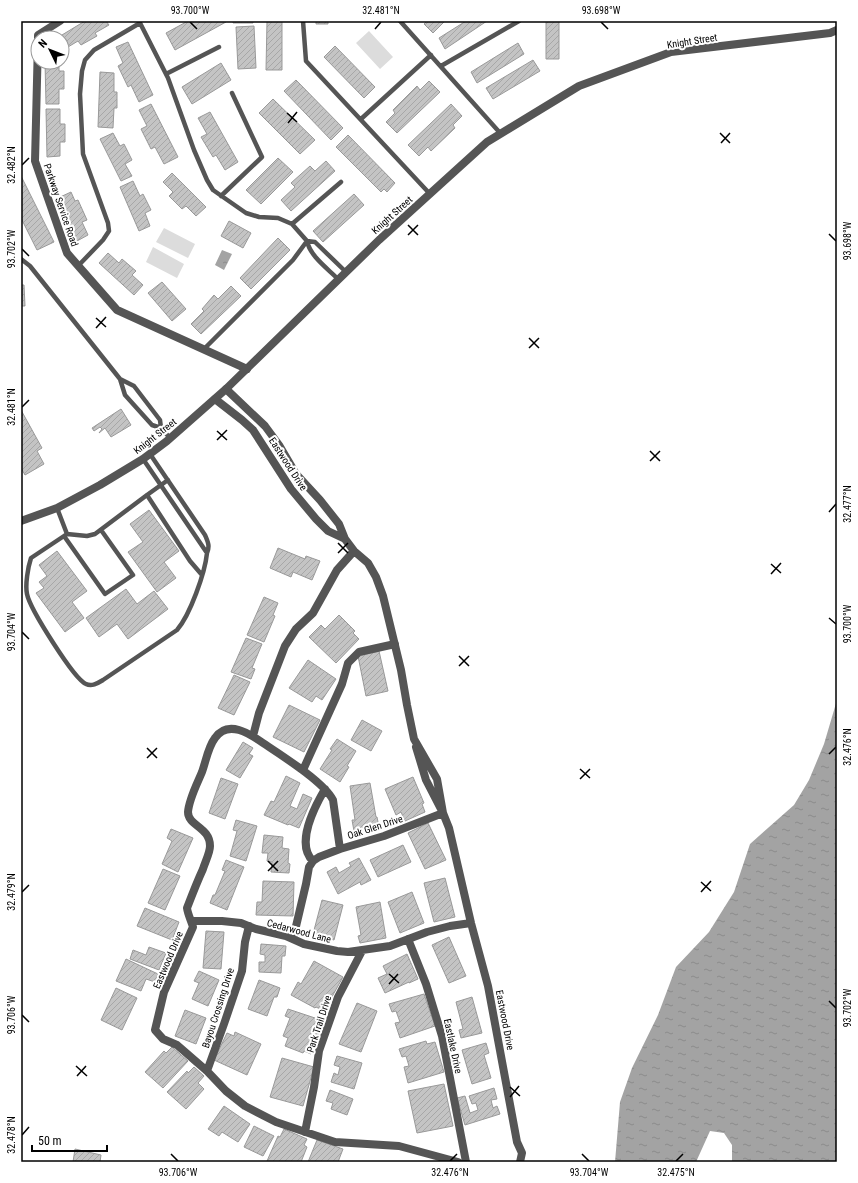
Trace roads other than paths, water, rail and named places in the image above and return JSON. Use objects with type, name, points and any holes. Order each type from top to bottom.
[{"type":"street","points":[[46,30],[60,21]]},
{"type":"street","name":"Knight Street","points":[[22,518],[57,508],[100,485],[150,454],[226,389],[379,240],[487,142],[579,86],[671,52],[835,33]]},
{"type":"street","name":"Parkway Service Road","points":[[37,70],[35,161],[67,253],[116,310],[246,369]]},
{"type":"street","name":"Eastwood Drive","points":[[226,389],[265,426],[279,445],[300,481],[315,494],[338,524],[345,539],[354,551],[368,563],[376,577],[383,596],[395,644],[414,739],[423,752],[437,779],[443,813],[449,828],[471,923],[488,986],[517,1142],[522,1153],[520,1162]]},
{"type":"street","name":"Eastwood Drive","points":[[214,399],[230,410],[253,430],[291,489],[328,531],[345,539]]},
{"type":"street","points":[[253,736],[259,713],[285,646],[296,629],[313,613],[337,570],[354,551]]},
{"type":"street","points":[[302,770],[339,690],[348,663],[359,652],[395,644]]},
{"type":"street","name":"Eastwood Drive","points":[[325,789],[302,770],[253,736],[232,728],[216,736],[189,806],[189,816],[191,820],[206,833],[210,840],[210,848],[187,908],[193,927],[164,992],[155,1030],[160,1037],[177,1045],[207,1071],[226,1091],[245,1106],[276,1122],[336,1142],[399,1146],[458,1162]]},
{"type":"street","points":[[293,939],[309,867],[313,861],[310,858],[305,841],[309,824],[318,801],[325,789],[331,795],[333,800],[340,849]]},
{"type":"street","name":"Oak Glen Drive","points":[[313,861],[319,857],[340,849],[384,836],[443,813]]},
{"type":"street","name":"Cedarwood Lane","points":[[192,921],[222,921],[241,923],[256,929],[293,939],[304,944],[348,952],[390,946],[450,926],[471,923]]},
{"type":"street","name":"Bayou Crossing Drive","points":[[207,1071],[242,971],[245,942],[249,926]]},
{"type":"street","name":"Eastlake Drive","points":[[408,939],[428,991],[442,1036],[466,1162]]},
{"type":"street","name":"Park Trail Drive","points":[[305,1132],[314,1087],[319,1051],[338,997],[362,951]]},
{"type":"lane","points":[[303,21],[306,60],[430,194]]},
{"type":"lane","points":[[400,21],[501,134]]},
{"type":"lane","points":[[441,66],[519,21]]},
{"type":"lane","points":[[78,266],[104,240],[109,231],[108,223],[83,154],[80,94],[82,71],[85,60],[94,50],[140,22],[166,74],[194,150],[213,190],[246,213],[259,218],[278,218],[292,224],[307,241],[309,248],[315,256],[338,280]]},
{"type":"lane","points":[[166,74],[219,47]]},
{"type":"lane","points":[[361,119],[431,55]]},
{"type":"lane","points":[[221,196],[262,157],[232,93]]},
{"type":"lane","points":[[292,224],[341,182]]},
{"type":"lane","points":[[307,241],[316,242],[346,272]]},
{"type":"lane","points":[[204,349],[293,260],[307,241]]},
{"type":"lane","points":[[21,259],[30,266],[120,379],[125,395],[152,425],[161,428],[170,438]]},
{"type":"lane","points":[[120,379],[134,386],[160,420],[161,428]]},
{"type":"lane","points":[[150,454],[168,480],[209,544],[202,575],[183,624],[177,630],[103,680],[89,686],[84,684],[77,676],[47,635],[31,605],[27,593],[29,564],[31,558],[65,535],[87,536],[96,534],[168,480]]},
{"type":"lane","points":[[143,459],[207,553]]},
{"type":"lane","points":[[147,495],[190,561],[202,575]]},
{"type":"lane","points":[[57,508],[65,535],[105,594],[133,575],[101,530]]},
{"type":"water","points":[[222,250],[232,254],[224,270],[215,265]]},
{"type":"water","points":[[837,700],[837,1162],[732,1162],[732,1145],[724,1133],[710,1131],[696,1162],[615,1162],[620,1102],[632,1068],[658,1015],[676,967],[709,932],[734,892],[750,844],[794,805],[809,780],[824,744]]}]
